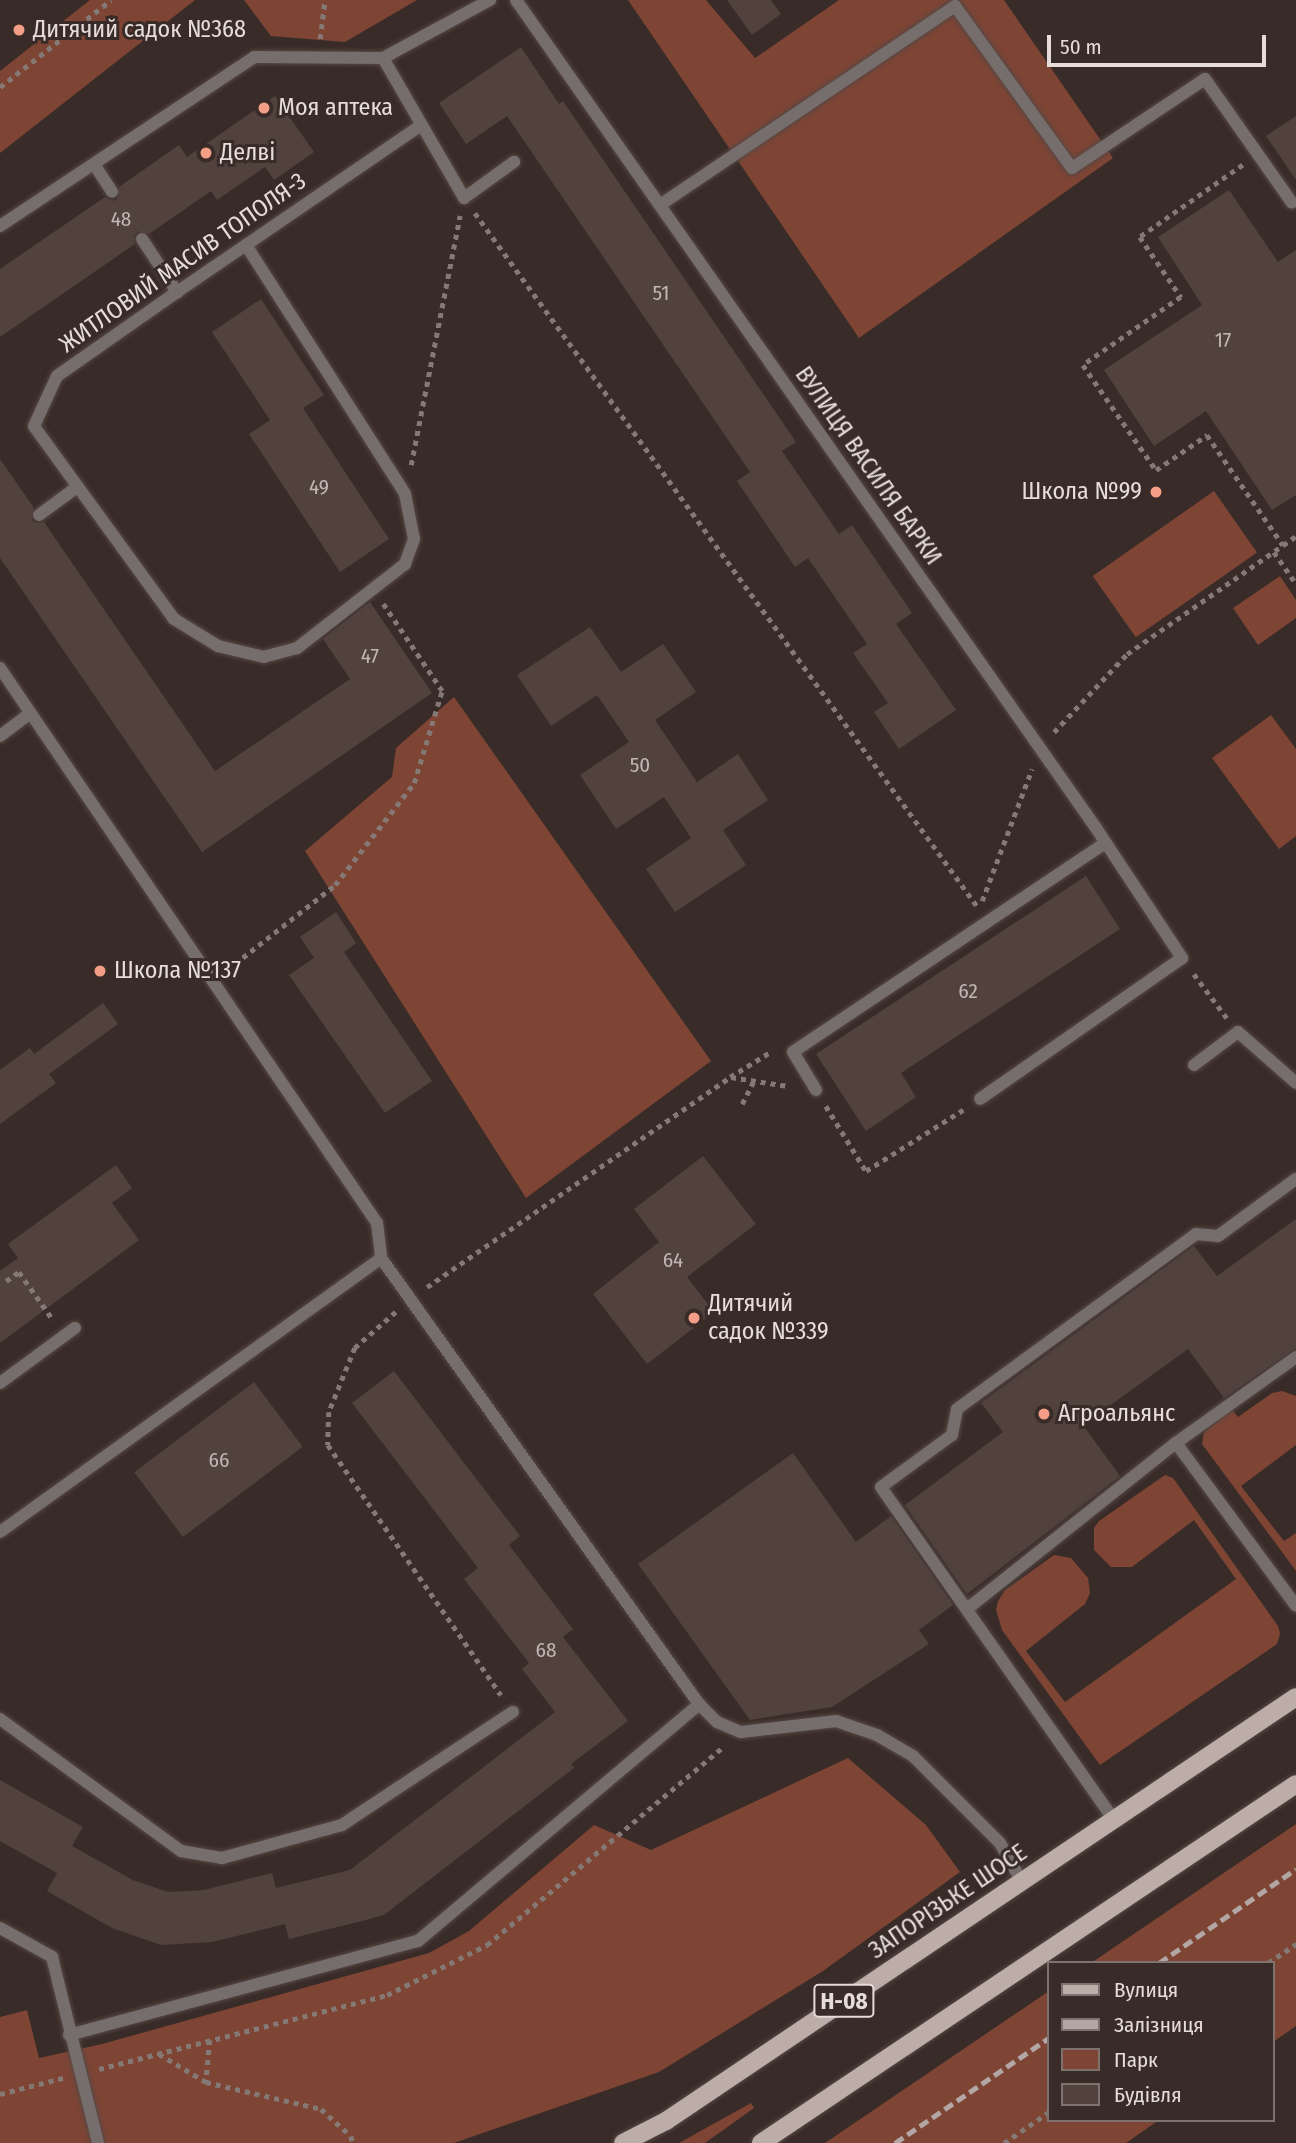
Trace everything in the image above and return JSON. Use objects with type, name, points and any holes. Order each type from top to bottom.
[{"type":"main road","name":"ЗАПОРІЗЬКЕ ШОСЕ","points":[[623,2143],[666,2121],[1296,1696]]},
{"type":"main road","points":[[761,2143],[1296,1784]]},
{"type":"lane","points":[[0,226],[254,57],[383,58],[490,0]]},
{"type":"lane","name":"ВУЛИЦЯ ВАСИЛЯ БАРКИ","points":[[516,0],[1039,748],[1182,958]]},
{"type":"lane","points":[[660,205],[955,6],[1072,168],[1205,79],[1292,203]]},
{"type":"lane","points":[[383,58],[464,198],[514,162]]},
{"type":"lane","name":"ЖИТЛОВИЙ МАСИВ ТОПОЛЯ-3","points":[[373,589],[296,648],[264,657],[218,646],[174,619],[34,426],[57,376],[421,125]]},
{"type":"lane","points":[[94,164],[112,192]]},
{"type":"lane","points":[[142,239],[177,292]]},
{"type":"lane","points":[[246,245],[405,494],[414,539],[405,564],[373,589]]},
{"type":"lane","points":[[39,515],[77,487]]},
{"type":"lane","points":[[0,668],[377,1223],[381,1258],[699,1704],[717,1722],[741,1732],[836,1721],[877,1735],[913,1756],[1000,1843],[1022,1882]]},
{"type":"lane","points":[[0,736],[30,713]]},
{"type":"lane","points":[[816,1090],[793,1052],[1105,843]]},
{"type":"lane","points":[[981,1099],[1182,958]]},
{"type":"lane","points":[[1194,1065],[1238,1032],[1296,1083]]},
{"type":"lane","points":[[1114,1820],[881,1487],[952,1435],[957,1409],[1196,1234],[1218,1236],[1296,1179]]},
{"type":"lane","points":[[0,1532],[381,1258]]},
{"type":"lane","points":[[0,1383],[70,1332]]},
{"type":"lane","points":[[967,1609],[1176,1443],[1296,1357]]},
{"type":"lane","points":[[1176,1443],[1296,1606]]},
{"type":"lane","points":[[69,2035],[418,1941],[699,1704]]},
{"type":"lane","points":[[0,1719],[181,1851],[222,1857],[342,1825],[513,1712]]},
{"type":"lane","points":[[0,1928],[52,1957],[69,2035],[98,2143]]},
{"type":"path","points":[[0,87],[111,0]]},
{"type":"path","points":[[318,57],[325,0]]},
{"type":"path","points":[[1258,155],[1140,237],[1181,297],[1083,365],[1156,471],[1207,435],[1283,545]]},
{"type":"path","points":[[405,494],[464,198]]},
{"type":"path","points":[[464,198],[979,909]]},
{"type":"path","points":[[979,909],[1039,748],[1127,654],[1296,536]]},
{"type":"path","points":[[1274,552],[1296,584]]},
{"type":"path","points":[[212,981],[335,885],[414,783],[442,691],[373,589]]},
{"type":"path","points":[[968,917],[990,901]]},
{"type":"path","points":[[1182,958],[1238,1032]]},
{"type":"path","points":[[513,1712],[327,1445],[329,1412],[355,1348],[410,1299],[730,1077],[784,1044]]},
{"type":"path","points":[[730,1077],[816,1090],[866,1171],[981,1099]]},
{"type":"path","points":[[742,1104],[754,1080]]},
{"type":"path","points":[[6,1281],[19,1272],[70,1332]]},
{"type":"path","points":[[1271,1961],[1296,1944]]},
{"type":"path","points":[[206,2082],[210,2040]]},
{"type":"path","points":[[158,2054],[206,2082],[321,2109],[351,2136],[353,2143]]},
{"type":"path","points":[[1004,2143],[1048,2113]]},
{"type":"green space","points":[[90,0],[195,0],[0,153],[0,71]]},
{"type":"green space","points":[[244,0],[417,0],[345,42],[271,36]]},
{"type":"green space","points":[[628,0],[706,0],[755,58],[839,0],[1004,0],[1113,158],[859,338]]},
{"type":"green space","points":[[1214,491],[1257,552],[1136,637],[1093,576]]},
{"type":"green space","points":[[1280,576],[1296,600],[1296,618],[1258,645],[1233,608]]},
{"type":"green space","points":[[454,697],[711,1061],[526,1198],[305,851],[392,777],[396,748]]},
{"type":"green space","points":[[1271,715],[1296,749],[1296,836],[1279,849],[1212,758]]},
{"type":"green space","points":[[1282,1391],[1296,1396],[1296,1445],[1241,1486],[1284,1541],[1296,1533],[1296,1571],[1202,1444],[1204,1432],[1232,1410],[1238,1417],[1272,1393]]},
{"type":"green space","points":[[1165,1475],[1173,1478],[1278,1626],[1280,1634],[1277,1644],[1100,1765],[1002,1630],[996,1610],[998,1601],[1005,1590],[1054,1555],[1071,1558],[1088,1578],[1090,1593],[1085,1604],[1026,1651],[1065,1702],[1236,1579],[1194,1520],[1132,1567],[1111,1567],[1094,1550],[1094,1528],[1099,1521]]},
{"type":"green space","points":[[848,1758],[926,1825],[960,1872],[823,1971],[659,2072],[454,2143],[0,2143],[0,2017],[27,2010],[39,2058],[102,2044],[429,1953],[469,1931],[594,1825],[651,1850]]},
{"type":"green space","points":[[1296,1824],[1296,2026],[1275,2041],[1275,1961],[1094,1961]]},
{"type":"green space","points":[[1048,1992],[1048,2122],[1156,2122],[1126,2143],[825,2143]]},
{"type":"green space","points":[[751,2103],[754,2108],[705,2143],[679,2143]]},
{"type":"building","points":[[727,0],[771,0],[781,14],[752,35]]},
{"type":"building","points":[[521,47],[559,104],[563,101],[796,442],[782,451],[839,534],[852,525],[912,613],[896,624],[956,710],[899,749],[874,712],[888,703],[853,653],[867,644],[808,558],[795,567],[737,481],[750,472],[507,116],[466,144],[439,103]]},
{"type":"building","points":[[275,96],[314,152],[274,180],[265,167],[217,200],[211,191],[149,234],[138,231],[134,236],[135,244],[0,337],[0,269],[105,197],[112,201],[117,199],[119,187],[179,145],[187,157]]},
{"type":"building","points":[[1296,116],[1296,180],[1266,136]]},
{"type":"building","points":[[1229,190],[1278,262],[1296,250],[1296,495],[1272,510],[1206,411],[1154,446],[1104,370],[1202,305],[1158,237]]},
{"type":"building","points":[[261,299],[324,395],[303,408],[389,539],[340,572],[249,434],[270,420],[212,332]]},
{"type":"building","points":[[0,459],[34,508],[32,520],[36,523],[44,522],[215,771],[350,679],[323,639],[370,602],[432,693],[202,852],[0,558]]},
{"type":"building","points":[[590,627],[621,672],[663,644],[696,692],[655,720],[697,782],[738,754],[768,800],[723,830],[746,865],[675,912],[646,869],[691,838],[664,797],[616,829],[580,775],[629,742],[597,695],[551,726],[517,675]]},
{"type":"building","points":[[1086,876],[1120,929],[901,1073],[916,1097],[866,1131],[816,1054]]},
{"type":"building","points":[[336,912],[356,943],[344,952],[432,1081],[385,1113],[289,975],[314,958],[300,937]]},
{"type":"building","points":[[103,1003],[118,1024],[49,1074],[56,1083],[0,1124],[0,1070],[30,1048],[34,1054]]},
{"type":"building","points":[[703,1156],[756,1224],[687,1277],[714,1312],[647,1364],[593,1294],[659,1242],[634,1209]]},
{"type":"building","points":[[116,1165],[132,1188],[112,1203],[139,1240],[0,1343],[0,1271],[18,1258],[8,1244]]},
{"type":"building","name":"Агроальянс","points":[[1296,1219],[1296,1348],[1224,1398],[1188,1349],[1083,1425],[1120,1476],[967,1594],[905,1505],[1003,1432],[981,1403],[1194,1246],[1217,1276]]},
{"type":"building","points":[[394,1371],[520,1536],[509,1545],[573,1629],[563,1637],[628,1721],[571,1764],[574,1768],[384,1915],[289,1939],[285,1924],[212,1942],[161,1945],[112,1928],[47,1891],[57,1873],[0,1841],[0,1780],[83,1827],[72,1846],[133,1880],[168,1892],[204,1890],[272,1873],[276,1888],[350,1870],[555,1712],[522,1669],[529,1663],[464,1579],[478,1568],[352,1403]]},
{"type":"building","points":[[254,1382],[303,1447],[183,1537],[134,1472]]},
{"type":"building","points":[[793,1453],[856,1542],[891,1516],[953,1605],[919,1630],[929,1644],[832,1707],[750,1720],[638,1564]]},
{"type":"railway","points":[[1162,1961],[1296,1869]]},
{"type":"railway","points":[[895,2143],[1048,2039]]},
{"type":"place","name":"Дитячий садок №368","points":[[19,30]]},
{"type":"place","name":"Моя аптека","points":[[264,108]]},
{"type":"place","name":"Делві","points":[[206,153]]},
{"type":"place","name":"Школа №99","points":[[1156,492]]},
{"type":"place","name":"Школа №137","points":[[100,971]]},
{"type":"place","name":"Дитячий садок №339","points":[[694,1318]]},
{"type":"place","name":"Агроальянс","points":[[1044,1414]]}]
